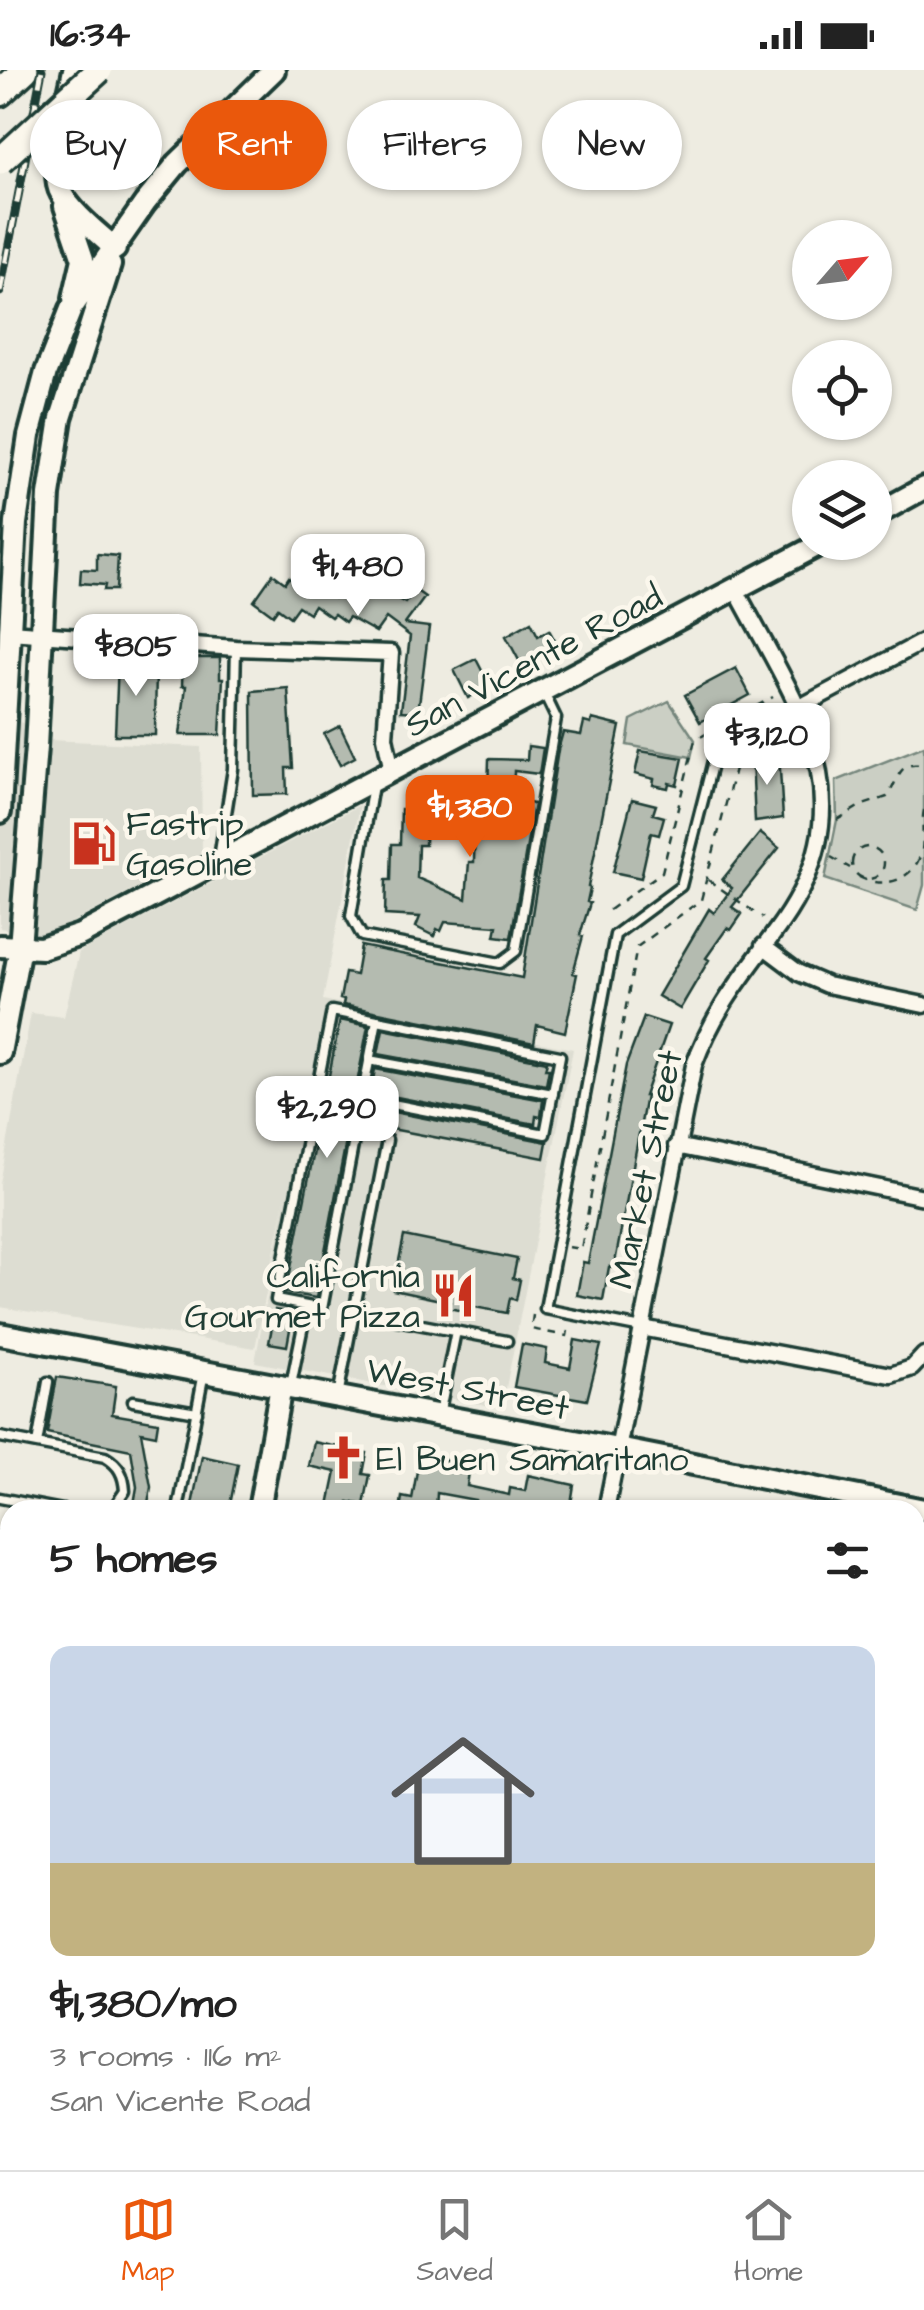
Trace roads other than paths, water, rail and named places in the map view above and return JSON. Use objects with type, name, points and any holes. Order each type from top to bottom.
[{"type":"highway","points":[[0,93],[25,70]]},
{"type":"highway","points":[[0,162],[99,70]]},
{"type":"street","points":[[69,100],[74,70]]},
{"type":"street","points":[[71,309],[176,164],[274,70]]},
{"type":"street","points":[[59,190],[115,249]]},
{"type":"street","points":[[0,812],[16,523],[29,436],[46,372],[71,309],[83,258],[59,190]]},
{"type":"street","points":[[0,1054],[36,748],[49,494],[61,418],[115,249]]},
{"type":"street","points":[[892,506],[924,488]]},
{"type":"street","name":"San Vicente Road","points":[[10,947],[41,948],[80,935],[792,559]]},
{"type":"street","name":"Market Street","points":[[608,1500],[688,1088],[722,1003],[804,884],[818,842],[820,774],[814,744],[800,707],[736,590]]},
{"type":"street","points":[[9,632],[236,648],[391,653],[383,776]]},
{"type":"street","points":[[800,707],[924,641]]},
{"type":"street","points":[[764,946],[800,973],[826,985],[924,1004]]},
{"type":"street","points":[[676,1146],[924,1197]]},
{"type":"street","points":[[642,1328],[890,1375],[912,1368],[924,1356]]},
{"type":"street","name":"West Street","points":[[0,1334],[874,1500]]},
{"type":"street","points":[[260,1500],[286,1387]]},
{"type":"lane","points":[[218,865],[234,769],[236,648]]},
{"type":"lane","points":[[383,776],[352,916],[366,938],[500,963],[516,951],[556,718],[544,692]]},
{"type":"lane","points":[[642,1328],[545,1309],[615,935],[681,886],[715,752],[800,707]]},
{"type":"lane","points":[[362,1098],[545,1134],[560,1056],[332,1011],[276,1300],[322,1309],[362,1098],[370,1060],[377,1020]]},
{"type":"lane","points":[[370,1060],[553,1094]]},
{"type":"lane","points":[[337,1397],[387,1140]]},
{"type":"lane","points":[[286,1387],[307,1306]]},
{"type":"lane","points":[[354,1312],[507,1341]]},
{"type":"lane","points":[[439,1416],[456,1331]]},
{"type":"lane","points":[[180,1500],[204,1372]]},
{"type":"lane","points":[[36,1444],[48,1382]]},
{"type":"lane","points":[[133,1401],[196,1412]]},
{"type":"lane","points":[[0,1436],[105,1457],[121,1470],[124,1491],[118,1500]]},
{"type":"railway","points":[[0,292],[42,70]]},
{"type":"place","name":"Fastrip Gasoline","points":[[93,843]]},
{"type":"place","name":"California Gourmet Pizza","points":[[453,1295]]},
{"type":"place","name":"El Buen Samaritano","points":[[343,1458]]}]
